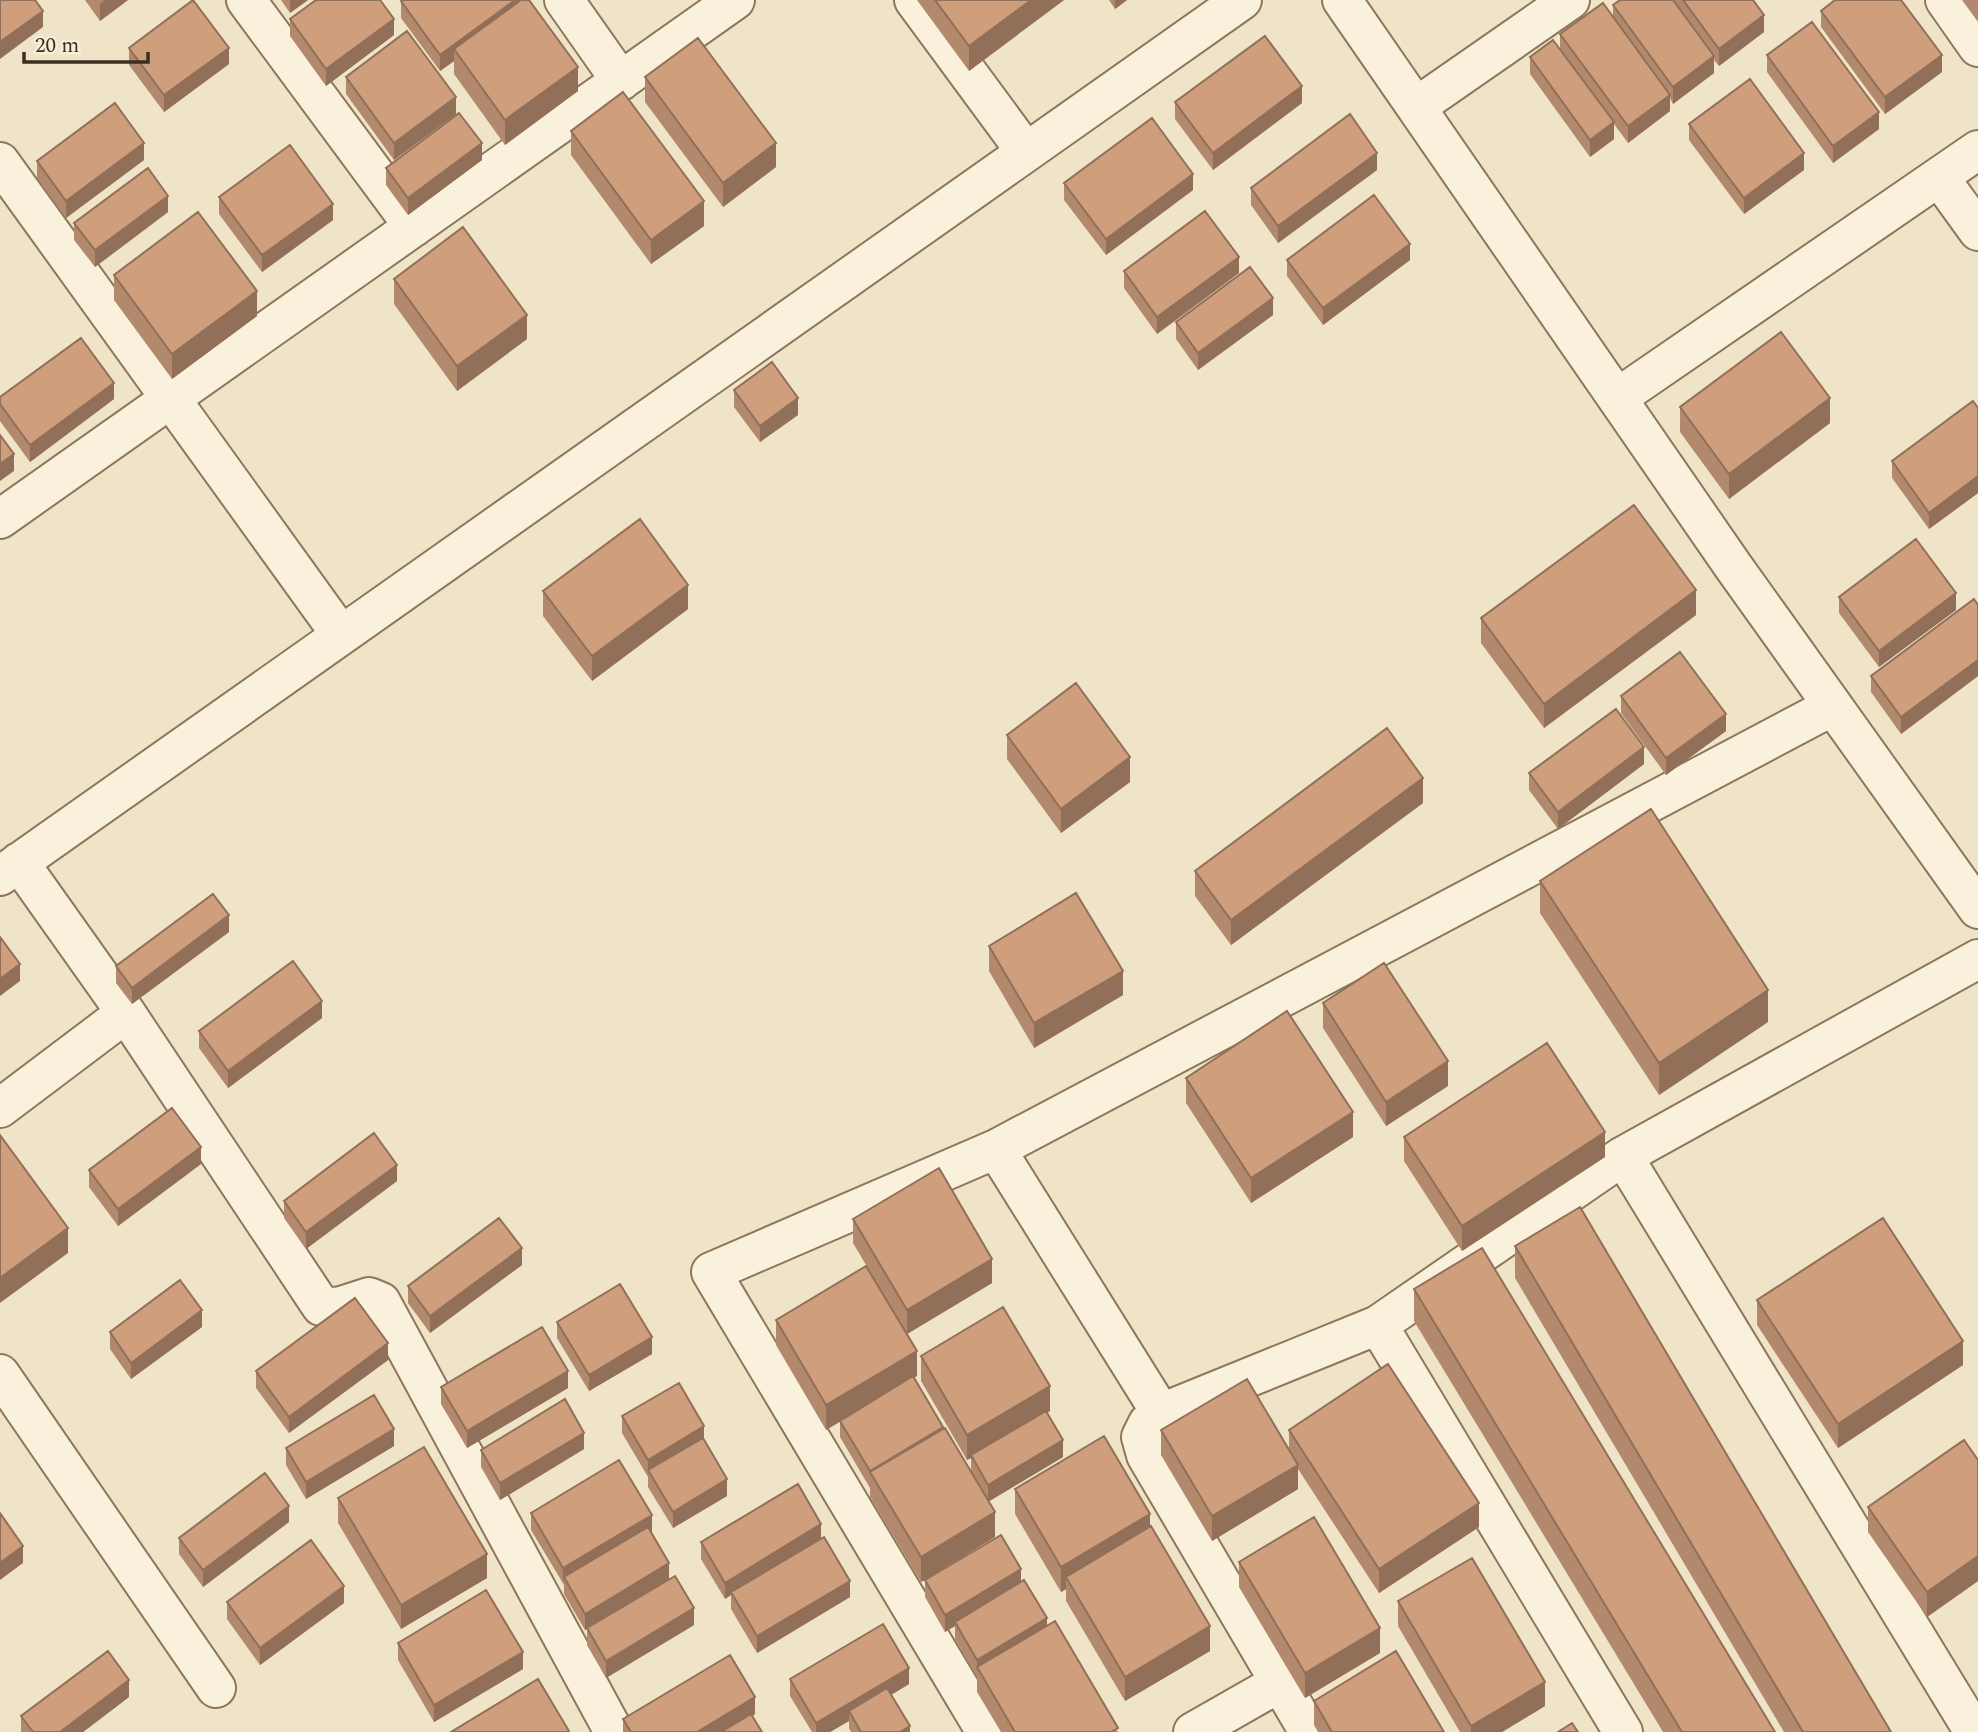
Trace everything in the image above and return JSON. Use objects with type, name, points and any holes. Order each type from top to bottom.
[{"type":"street","points":[[246,0],[414,227]]},
{"type":"street","points":[[564,0],[621,81]]},
{"type":"street","points":[[0,519],[735,0]]},
{"type":"street","points":[[914,0],[1026,152]]},
{"type":"street","points":[[614,1732],[381,1302],[369,1297],[338,1307],[321,1306],[126,1013],[10,869],[1242,0]]},
{"type":"street","points":[[1342,0],[1617,398],[1978,909]]},
{"type":"street","points":[[1416,107],[1570,0]]},
{"type":"street","points":[[1945,0],[1978,47]]},
{"type":"street","points":[[1617,398],[1978,150]]},
{"type":"street","points":[[0,162],[341,635]]},
{"type":"street","points":[[1940,177],[1978,231]]},
{"type":"street","points":[[986,1732],[711,1272],[996,1149],[1833,706]]},
{"type":"street","points":[[1309,1732],[1146,1455],[1141,1437],[1148,1423],[1161,1413],[1378,1325],[1623,1156],[1978,959]]},
{"type":"street","points":[[0,1108],[126,1013]]},
{"type":"street","points":[[996,1149],[1161,1413]]},
{"type":"street","points":[[1623,1156],[1974,1732]]},
{"type":"street","points":[[1378,1325],[1623,1732]]},
{"type":"street","points":[[0,1374],[216,1688]]},
{"type":"street","points":[[1193,1732],[1279,1683]]},
{"type":"building","points":[[0,0],[35,0],[43,11],[0,42]]},
{"type":"building","points":[[193,0],[229,48],[164,95],[129,48]]},
{"type":"building","points":[[316,0],[380,0],[394,19],[326,69],[290,19]]},
{"type":"building","points":[[515,0],[440,55],[401,1]]},
{"type":"building","points":[[521,0],[529,0],[578,67],[505,120],[454,49]]},
{"type":"building","points":[[935,0],[1031,0],[969,46]]},
{"type":"building","points":[[1620,0],[1673,0],[1714,56],[1673,87],[1613,5]]},
{"type":"building","points":[[1683,0],[1753,0],[1764,15],[1719,49]]},
{"type":"building","points":[[1835,0],[1901,0],[1942,55],[1885,97],[1821,11]]},
{"type":"building","points":[[1603,3],[1670,95],[1628,126],[1560,34]]},
{"type":"building","points":[[1812,22],[1879,112],[1833,146],[1767,55]]},
{"type":"building","points":[[407,31],[456,97],[394,143],[346,77]]},
{"type":"building","points":[[1265,36],[1302,86],[1213,153],[1175,102]]},
{"type":"building","points":[[698,38],[776,143],[723,183],[645,77]]},
{"type":"building","points":[[1553,40],[1614,122],[1590,140],[1530,57]]},
{"type":"building","points":[[1750,79],[1804,153],[1744,198],[1689,124]]},
{"type":"building","points":[[623,92],[704,201],[651,240],[571,131]]},
{"type":"building","points":[[115,103],[144,143],[66,201],[37,161]]},
{"type":"building","points":[[459,113],[482,143],[408,198],[386,168]]},
{"type":"building","points":[[1350,114],[1377,153],[1278,226],[1251,188]]},
{"type":"building","points":[[1152,118],[1193,174],[1106,239],[1064,183]]},
{"type":"building","points":[[290,145],[333,204],[262,255],[219,197]]},
{"type":"building","points":[[148,168],[168,196],[95,250],[74,223]]},
{"type":"building","points":[[1374,195],[1410,244],[1323,308],[1287,260]]},
{"type":"building","points":[[1205,211],[1239,257],[1157,317],[1124,271]]},
{"type":"building","points":[[198,212],[257,291],[172,354],[114,275]]},
{"type":"building","points":[[463,227],[527,315],[457,366],[394,279]]},
{"type":"building","points":[[1250,267],[1273,298],[1198,353],[1176,322]]},
{"type":"building","points":[[1781,332],[1830,398],[1729,474],[1680,407]]},
{"type":"building","points":[[81,338],[114,383],[30,445],[0,404],[0,397]]},
{"type":"building","points":[[772,362],[798,398],[760,426],[734,390]]},
{"type":"building","points":[[1973,401],[1978,408],[1978,476],[1929,513],[1892,461]]},
{"type":"building","points":[[0,435],[14,454],[0,464]]},
{"type":"building","points":[[1634,505],[1696,590],[1544,704],[1481,618]]},
{"type":"building","points":[[640,519],[688,585],[592,656],[543,591]]},
{"type":"building","points":[[1916,539],[1956,593],[1879,651],[1839,597]]},
{"type":"building","points":[[1974,599],[1978,605],[1978,660],[1901,717],[1871,676]]},
{"type":"building","points":[[1680,652],[1726,714],[1666,758],[1621,696]]},
{"type":"building","points":[[1076,683],[1130,757],[1061,809],[1007,735]]},
{"type":"building","points":[[1616,709],[1644,747],[1558,812],[1529,773]]},
{"type":"building","points":[[1387,728],[1423,778],[1231,920],[1195,871]]},
{"type":"building","points":[[1651,809],[1768,990],[1659,1063],[1540,881]]},
{"type":"building","points":[[1076,893],[1123,971],[1034,1023],[989,946]]},
{"type":"building","points":[[213,894],[229,915],[132,988],[116,966]]},
{"type":"building","points":[[0,937],[20,964],[0,979]]},
{"type":"building","points":[[293,961],[322,1001],[228,1071],[199,1031]]},
{"type":"building","points":[[1384,963],[1448,1061],[1386,1102],[1323,1003]]},
{"type":"building","points":[[1287,1011],[1353,1112],[1251,1178],[1186,1078]]},
{"type":"building","points":[[1547,1043],[1605,1132],[1462,1226],[1404,1137]]},
{"type":"building","points":[[172,1108],[201,1147],[118,1209],[89,1170]]},
{"type":"building","points":[[374,1133],[397,1165],[306,1232],[284,1201]]},
{"type":"building","points":[[0,1135],[68,1228],[0,1278]]},
{"type":"building","points":[[939,1168],[992,1259],[907,1310],[853,1219]]},
{"type":"building","points":[[1580,1207],[1891,1732],[1803,1732],[1515,1246]]},
{"type":"building","points":[[499,1218],[522,1248],[430,1316],[408,1286]]},
{"type":"building","points":[[1883,1218],[1963,1341],[1838,1424],[1757,1300]]},
{"type":"building","points":[[1482,1248],[1775,1732],[1682,1732],[1414,1289]]},
{"type":"building","points":[[866,1266],[917,1351],[826,1405],[776,1320]]},
{"type":"building","points":[[180,1280],[202,1310],[131,1363],[110,1332]]},
{"type":"building","points":[[620,1284],[652,1337],[589,1375],[557,1322]]},
{"type":"building","points":[[355,1298],[388,1343],[289,1417],[256,1371]]},
{"type":"building","points":[[1003,1307],[1050,1386],[967,1435],[921,1356]]},
{"type":"building","points":[[542,1327],[568,1371],[467,1431],[441,1387]]},
{"type":"building","points":[[1388,1364],[1479,1503],[1379,1569],[1289,1430]]},
{"type":"building","points":[[913,1376],[943,1427],[870,1471],[840,1421]]},
{"type":"building","points":[[1247,1379],[1298,1465],[1212,1516],[1161,1430]]},
{"type":"building","points":[[679,1383],[704,1426],[648,1460],[622,1416]]},
{"type":"building","points":[[374,1395],[394,1429],[306,1482],[286,1448]]},
{"type":"building","points":[[565,1399],[584,1433],[500,1483],[481,1450]]},
{"type":"building","points":[[1046,1411],[1063,1440],[988,1485],[971,1455]]},
{"type":"building","points":[[945,1428],[995,1512],[921,1557],[870,1472]]},
{"type":"building","points":[[1104,1436],[1150,1514],[1061,1567],[1015,1489]]},
{"type":"building","points":[[703,1438],[727,1479],[673,1512],[648,1470]]},
{"type":"building","points":[[1964,1440],[1978,1460],[1978,1556],[1927,1592],[1868,1507]]},
{"type":"building","points":[[424,1447],[487,1554],[401,1605],[338,1498]]},
{"type":"building","points":[[619,1460],[652,1515],[563,1568],[531,1513]]},
{"type":"building","points":[[265,1473],[289,1506],[203,1570],[179,1538]]},
{"type":"building","points":[[798,1484],[821,1524],[725,1583],[701,1542]]},
{"type":"building","points":[[0,1513],[23,1546],[0,1563]]},
{"type":"building","points":[[1314,1517],[1380,1628],[1305,1673],[1239,1562]]},
{"type":"building","points":[[1151,1526],[1210,1626],[1125,1677],[1066,1577]]},
{"type":"building","points":[[648,1527],[669,1563],[585,1614],[564,1577]]},
{"type":"building","points":[[1001,1535],[1021,1569],[945,1615],[925,1580]]},
{"type":"building","points":[[824,1537],[850,1581],[757,1636],[731,1592]]},
{"type":"building","points":[[311,1540],[344,1586],[260,1648],[227,1602]]},
{"type":"building","points":[[1472,1558],[1545,1682],[1471,1726],[1398,1601]]},
{"type":"building","points":[[675,1576],[694,1608],[606,1661],[587,1628]]},
{"type":"building","points":[[1024,1580],[1047,1618],[977,1660],[955,1622]]},
{"type":"building","points":[[486,1590],[523,1652],[434,1705],[398,1643]]},
{"type":"building","points":[[1055,1621],[1118,1728],[1111,1732],[1015,1732],[977,1667]]},
{"type":"building","points":[[883,1624],[909,1668],[816,1723],[790,1679]]},
{"type":"building","points":[[108,1651],[129,1680],[60,1732],[33,1732],[21,1716]]},
{"type":"building","points":[[1396,1651],[1444,1732],[1332,1732],[1314,1701]]},
{"type":"building","points":[[730,1655],[755,1697],[697,1732],[631,1732],[623,1719]]},
{"type":"building","points":[[538,1679],[568,1732],[451,1732]]},
{"type":"building","points":[[887,1688],[910,1726],[900,1732],[861,1732],[849,1711]]},
{"type":"building","points":[[751,1714],[762,1732],[721,1732]]},
{"type":"building","points":[[1572,1723],[1578,1732],[1558,1732]]}]
